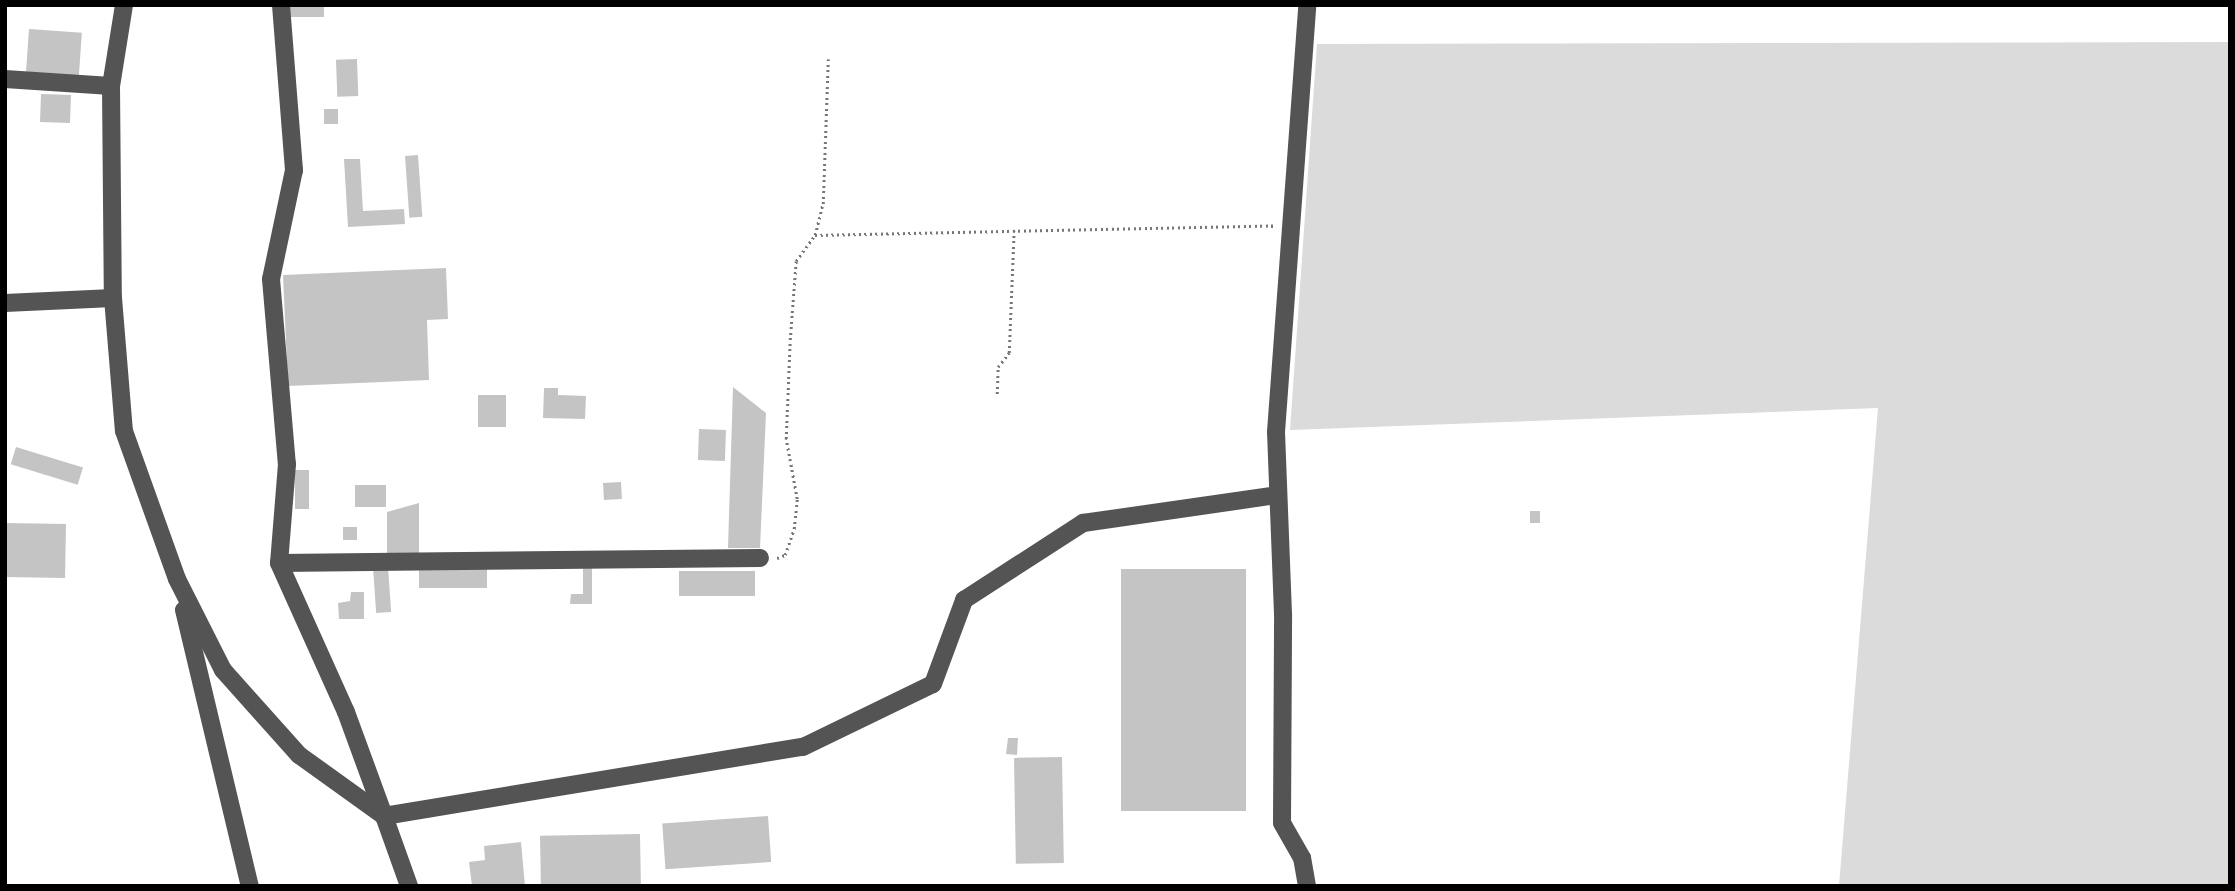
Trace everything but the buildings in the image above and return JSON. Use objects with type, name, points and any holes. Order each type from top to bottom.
[{"type":"street","points":[[124,5],[111,86],[113,298],[124,431],[177,579],[250,886]]},
{"type":"street","points":[[281,5],[294,170],[271,279],[287,464],[279,563],[346,712],[409,886]]},
{"type":"street","points":[[1307,5],[1276,432],[1282,823],[1301,858],[1307,886]]},
{"type":"street","points":[[5,79],[111,86]]},
{"type":"street","points":[[5,303],[113,298]]},
{"type":"street","points":[[177,579],[223,670],[299,755],[384,816],[803,747],[933,684],[964,600],[1083,523],[1278,495]]},
{"type":"street","points":[[279,563],[760,558]]},
{"type":"path","points":[[760,558],[785,555],[794,528],[797,499],[786,439],[792,314],[796,261],[816,235],[822,204],[828,59]]},
{"type":"path","points":[[816,235],[1291,225]]},
{"type":"path","points":[[997,394],[998,367],[1009,353],[1014,230]]},
{"type":"shaded area","points":[[2230,42],[2230,886],[1839,886],[1878,408],[1290,430],[1317,44]]}]
